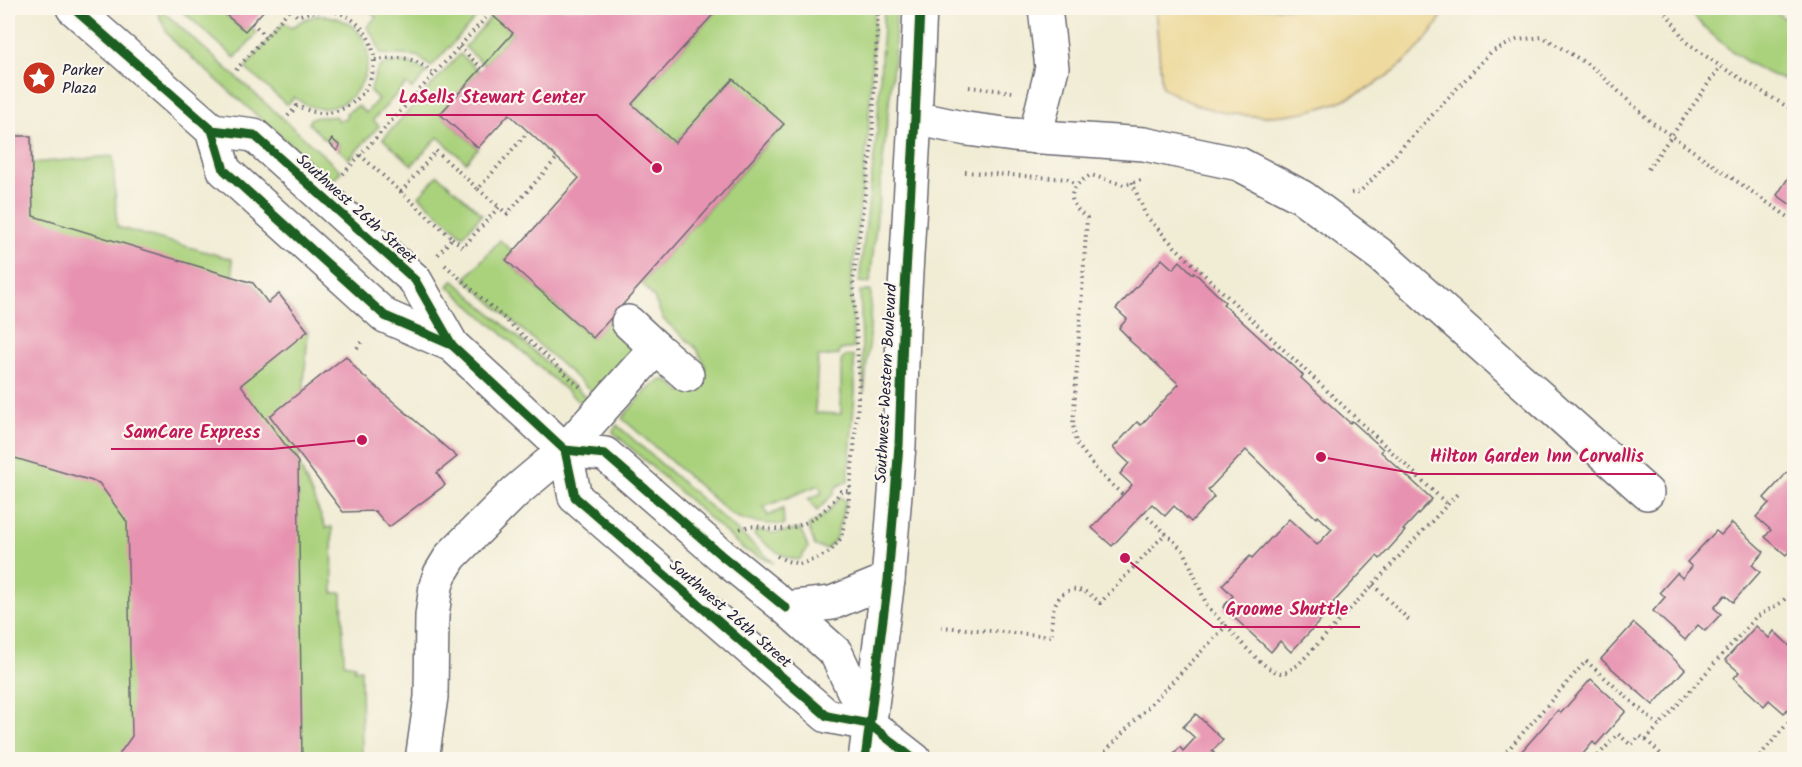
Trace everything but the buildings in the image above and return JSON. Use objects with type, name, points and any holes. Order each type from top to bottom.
[{"type":"street","points":[[74,8],[212,130]]},
{"type":"street","name":"Southwest Western Boulevard","points":[[865,759],[888,580],[899,445],[903,307],[920,8]]},
{"type":"street","points":[[1035,137],[1052,68],[1045,8]]},
{"type":"street","points":[[915,118],[967,129],[1035,137],[1144,144],[1239,164],[1302,197],[1382,256],[1647,493]]},
{"type":"street","name":"Southwest 26th Street","points":[[452,345],[385,316],[224,171],[212,130],[254,135],[333,185],[415,280],[452,345],[565,450],[575,497],[827,716],[869,723]]},
{"type":"street","points":[[628,322],[687,375]]},
{"type":"street","points":[[422,759],[431,697],[432,616],[440,574],[451,556],[515,492],[565,450],[656,348]]},
{"type":"street","name":"Southwest 26th Street","points":[[565,450],[605,454],[786,608],[836,653],[869,723],[915,759]]},
{"type":"street","points":[[786,608],[832,603],[888,580]]},
{"type":"path","points":[[236,70],[290,8],[297,16],[323,9],[336,11],[349,17],[361,27],[370,38],[375,60],[370,81],[363,93],[354,102],[328,113],[312,112],[297,106],[288,116]]},
{"type":"path","points":[[768,552],[800,564],[830,552],[841,538],[850,491],[857,418],[859,377],[853,281],[872,143],[878,8]]},
{"type":"path","points":[[1663,8],[1686,42],[1720,66],[1794,111]]},
{"type":"path","points":[[333,185],[490,13]]},
{"type":"path","points":[[252,23],[266,36]]},
{"type":"path","points":[[1346,193],[1359,192],[1365,187],[1491,52],[1517,40],[1544,37],[1593,68],[1650,121],[1794,221]]},
{"type":"path","points":[[459,47],[482,68]]},
{"type":"path","points":[[375,60],[409,58],[421,63],[434,74]]},
{"type":"path","points":[[1648,169],[1720,66]]},
{"type":"path","points":[[969,87],[1046,95]]},
{"type":"path","points":[[478,189],[528,132]]},
{"type":"path","points":[[401,192],[436,152],[507,214],[557,158]]},
{"type":"path","points":[[965,172],[1068,179],[1075,185]]},
{"type":"path","points":[[1122,494],[1101,475],[1076,443],[1074,434],[1087,218],[1073,205],[1071,195],[1075,185],[1091,175],[1124,185],[1155,176]]},
{"type":"path","points":[[333,185],[352,181]]},
{"type":"path","points":[[1132,182],[1146,216],[1175,247],[1448,505]]},
{"type":"path","points":[[452,238],[463,247],[499,207]]},
{"type":"path","points":[[428,249],[603,407]]},
{"type":"path","points":[[740,529],[752,525],[777,529],[799,526],[827,508],[841,491],[850,491]]},
{"type":"path","points":[[1143,513],[1185,553],[1207,606],[1269,669],[1286,673],[1298,665],[1460,491]]},
{"type":"path","points":[[731,522],[749,537]]},
{"type":"path","points":[[941,627],[1052,636],[1054,608],[1060,596],[1074,589],[1082,590],[1090,593],[1100,603],[1166,533]]},
{"type":"path","points":[[1372,585],[1409,620]]},
{"type":"path","points":[[1646,740],[1756,617],[1782,602],[1794,589]]},
{"type":"path","points":[[1098,759],[1226,626]]},
{"type":"path","points":[[1499,759],[1586,661],[1659,726]]},
{"type":"path","points":[[1756,759],[1794,716]]},
{"type":"path","points":[[1594,759],[1618,734],[1631,745],[1640,736],[1666,759]]},
{"type":"green space","points":[[156,8],[159,8],[341,171],[332,182],[174,42],[167,33]]},
{"type":"green space","points":[[179,8],[218,8],[244,31],[249,26],[257,33],[235,58]]},
{"type":"green space","points":[[366,8],[485,8],[431,67],[417,56],[381,54],[367,27],[376,17]]},
{"type":"green space","points":[[719,8],[875,8],[868,136],[851,285],[854,348],[840,350],[839,355],[818,357],[815,413],[841,414],[841,361],[846,356],[854,356],[855,392],[848,481],[836,487],[834,493],[817,511],[808,499],[822,493],[819,485],[764,507],[768,516],[783,509],[784,525],[764,524],[732,515],[622,418],[654,384],[665,380],[681,392],[706,368],[697,349],[663,319],[654,298],[642,283],[784,125],[733,79],[675,143],[632,104]]},
{"type":"green space","points":[[884,8],[896,8],[895,47],[870,283],[859,282],[877,132]]},
{"type":"green space","points":[[1686,8],[1769,8],[1794,23],[1794,83],[1748,63],[1709,32]]},
{"type":"green space","points":[[317,15],[346,22],[362,37],[368,56],[364,76],[354,94],[337,106],[317,108],[294,97],[287,105],[245,68],[284,22],[291,28]]},
{"type":"green space","points":[[493,15],[513,33],[484,65],[465,47]]},
{"type":"green space","points":[[460,54],[479,71],[440,114],[478,148],[466,162],[438,137],[412,165],[383,139]]},
{"type":"green space","points":[[398,62],[413,65],[427,73],[412,89],[406,84],[373,120],[379,126],[349,159],[338,149],[340,146],[333,139],[329,143],[309,124],[310,119],[335,116],[338,121],[347,118],[346,113],[358,106],[366,113],[378,99],[370,91],[378,69]]},
{"type":"green space","points":[[8,136],[31,136],[32,163],[113,156],[117,227],[232,259],[233,277],[253,283],[268,303],[279,294],[308,331],[298,462],[326,528],[332,527],[333,593],[342,593],[344,663],[355,665],[354,670],[361,669],[362,759],[8,759]]},
{"type":"green space","points":[[438,175],[482,214],[463,236],[419,196]]},
{"type":"green space","points":[[500,240],[513,252],[506,260],[592,338],[609,320],[634,345],[635,362],[599,398],[465,279]]},
{"type":"green space","points":[[453,280],[595,405],[586,408],[448,286]]},
{"type":"green space","points":[[860,291],[871,291],[870,336],[864,393]]},
{"type":"green space","points":[[617,425],[774,563],[745,550],[613,432]]},
{"type":"green space","points":[[840,497],[846,501],[835,540],[826,549],[815,546],[808,526],[827,513]]},
{"type":"green space","points":[[801,529],[808,548],[799,560],[781,554],[754,535],[756,530],[774,533]]},
{"type":"sand","points":[[1155,8],[1446,8],[1424,42],[1394,71],[1359,93],[1320,108],[1280,115],[1239,115],[1199,105],[1162,87]]},
{"type":"cycle path","points":[[73,8],[212,130],[224,170],[385,316],[452,345]]},
{"type":"cycle path","points":[[865,760],[888,580],[899,445],[920,8]]},
{"type":"cycle path","points":[[212,130],[254,135],[415,280],[452,345],[565,450],[575,497],[827,716],[869,724],[915,760]]},
{"type":"cycle path","points":[[565,450],[605,454],[786,608]]},
{"type":"place","name":"Parker Plaza","points":[[39,78]]},
{"type":"place","name":"LaSells Stewart Center","points":[[657,168]]},
{"type":"place","name":"SamCare Express","points":[[362,440]]},
{"type":"place","name":"Hilton Garden Inn Corvallis","points":[[1321,457]]},
{"type":"place","name":"Groome Shuttle","points":[[1125,558]]}]
